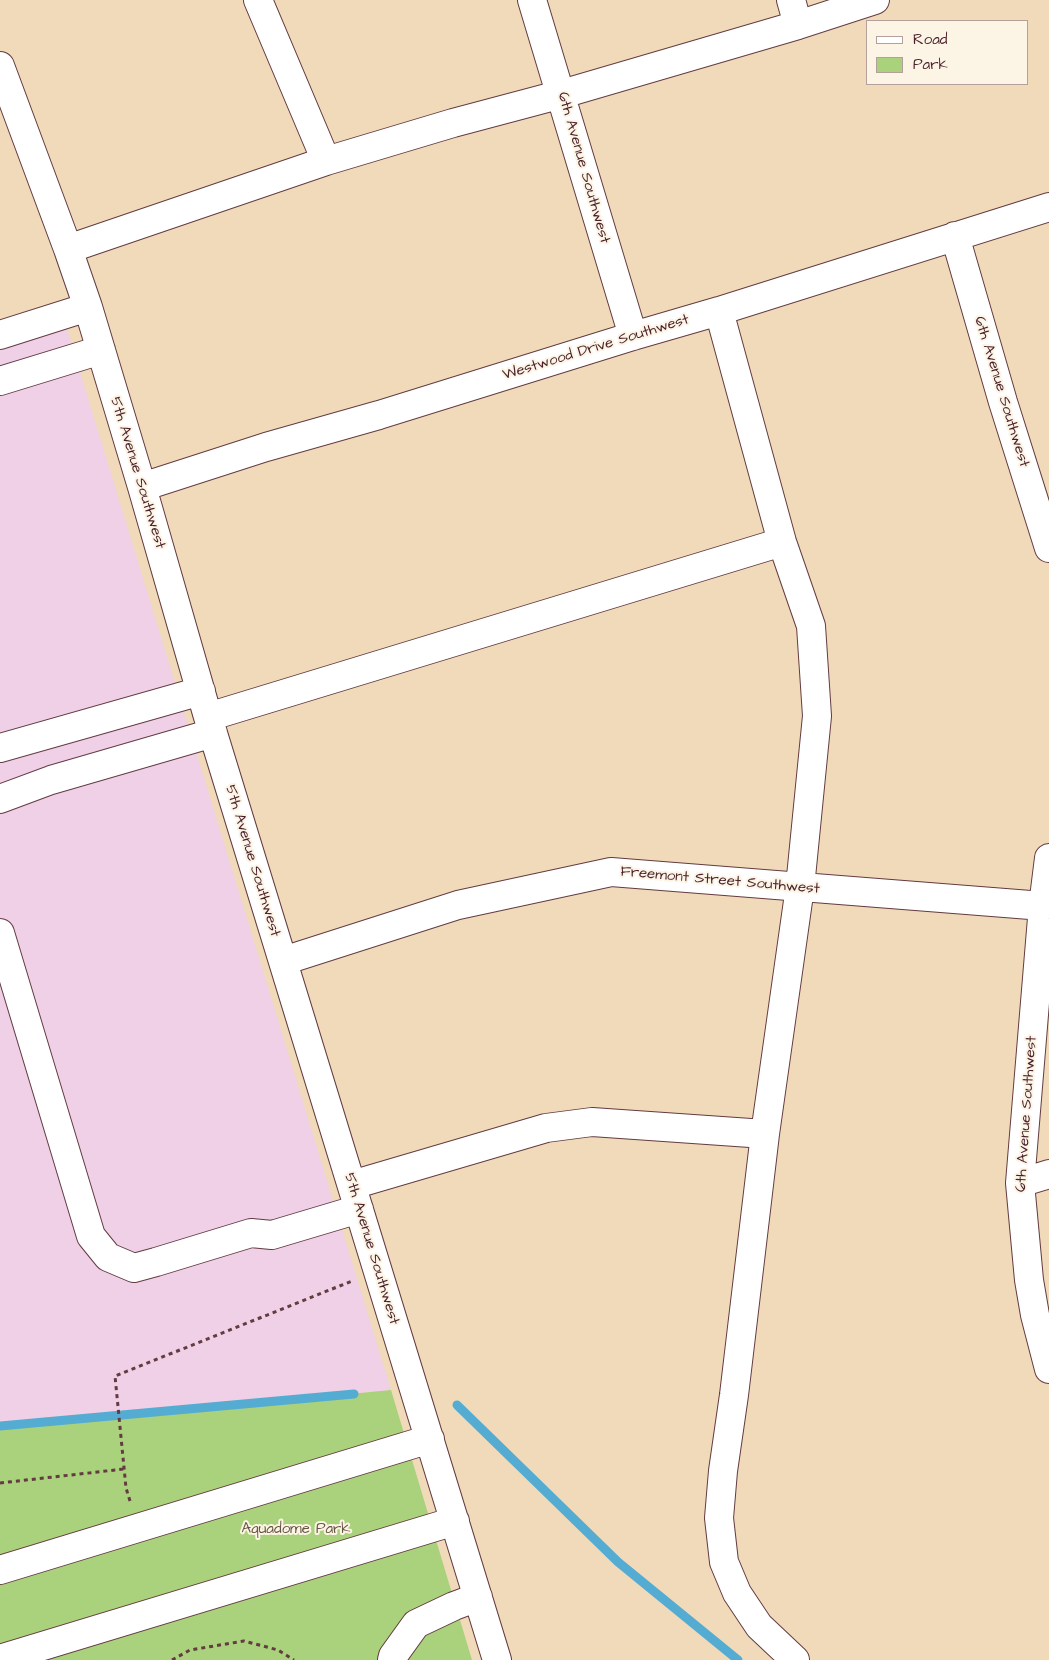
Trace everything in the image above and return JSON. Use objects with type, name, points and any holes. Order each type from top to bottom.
[{"type":"street","points":[[258,0],[326,161]]},
{"type":"street","name":"6th Avenue Southwest","points":[[532,0],[562,94],[633,336]]},
{"type":"street","points":[[68,249],[326,161],[453,123],[562,94],[795,12],[875,0]]},
{"type":"street","name":"5th Avenue Southwest","points":[[0,66],[88,307],[211,725],[497,1660]]},
{"type":"street","name":"Westwood Drive Southwest","points":[[142,486],[719,311],[1049,207]]},
{"type":"street","name":"6th Avenue Southwest","points":[[955,236],[1003,402],[1049,548]]},
{"type":"street","points":[[0,335],[88,307]]},
{"type":"street","points":[[719,311],[782,542],[811,626],[818,716],[800,887],[765,1134],[735,1385],[722,1471],[719,1518],[724,1562],[737,1593],[759,1626],[795,1660]]},
{"type":"street","points":[[0,382],[101,350]]},
{"type":"street","points":[[0,799],[211,725],[782,542]]},
{"type":"street","points":[[0,748],[201,691]]},
{"type":"street","name":"6th Avenue Southwest","points":[[1049,858],[1020,1183],[1029,1280],[1049,1369]]},
{"type":"street","name":"Freemont Street Southwest","points":[[283,961],[458,906],[611,872],[1046,905]]},
{"type":"street","points":[[0,933],[91,1236],[108,1257],[134,1268],[251,1233],[272,1235],[355,1197],[546,1128],[592,1122],[765,1134]]},
{"type":"street","points":[[1020,1183],[1049,1174]]},
{"type":"street","points":[[0,1570],[430,1439]]},
{"type":"street","points":[[0,1659],[455,1521]]},
{"type":"street","points":[[392,1660],[416,1624],[478,1597]]},
{"type":"path","points":[[0,1483],[124,1469],[115,1376],[344,1284]]},
{"type":"path","points":[[172,1660],[190,1650],[244,1641],[278,1650],[294,1660]]},
{"type":"shaded area","points":[[66,326],[391,1390],[0,1428],[0,346]]},
{"type":"green space","name":"Aquadome Park","points":[[391,1390],[472,1660],[0,1660],[0,1428]]},
{"type":"waterway","points":[[0,1426],[354,1394]]},
{"type":"waterway","points":[[457,1405],[618,1562],[738,1660]]}]
